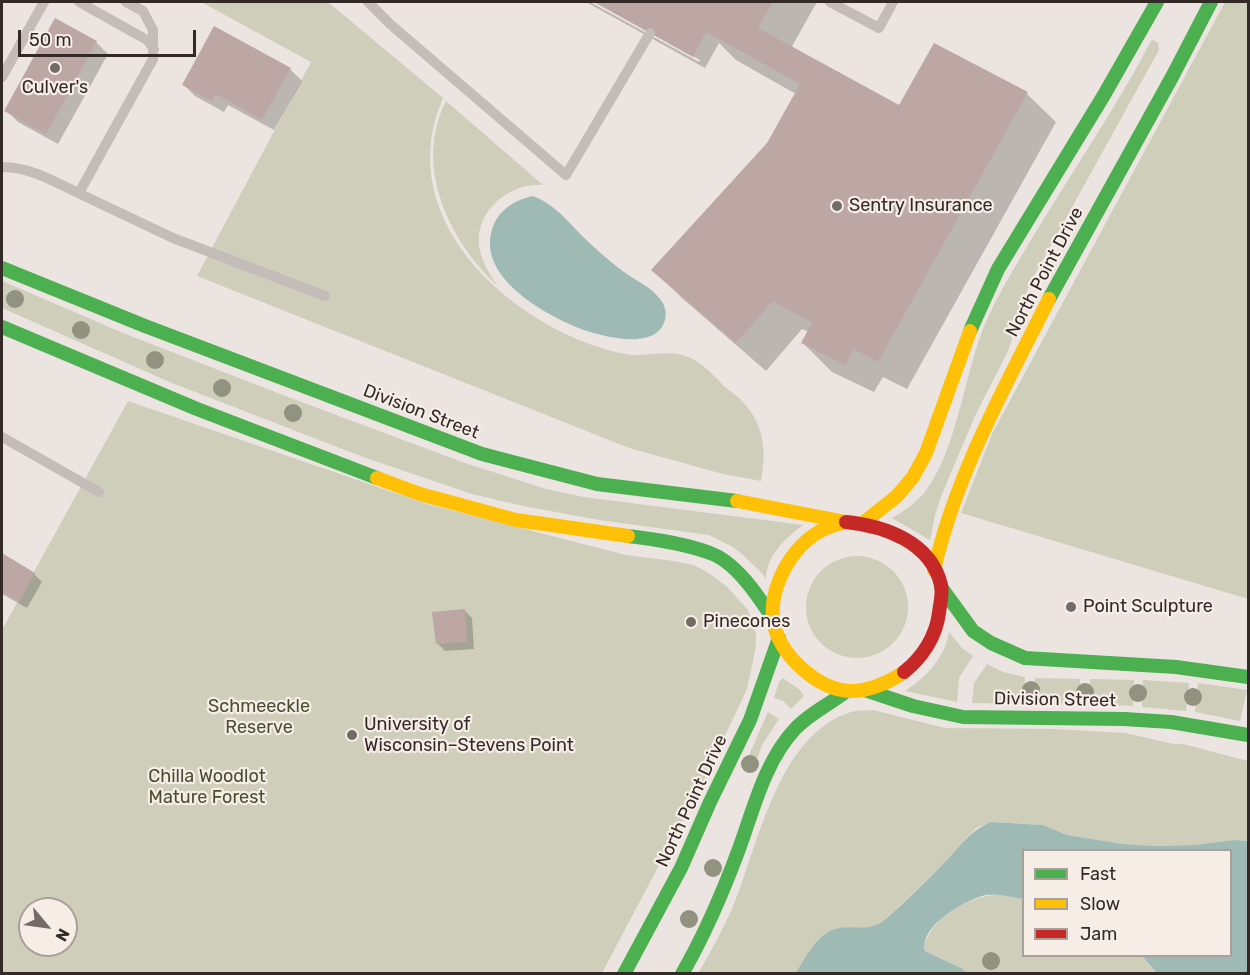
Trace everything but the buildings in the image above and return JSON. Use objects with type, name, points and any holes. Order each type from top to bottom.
[{"type":"main road","points":[[863,523],[897,496],[914,477],[926,453],[972,324],[998,269],[1104,95],[1157,2]]},
{"type":"main road","name":"North Point Drive","points":[[934,570],[952,507],[992,412],[1049,299],[1205,6]]},
{"type":"main road","name":"Division Street","points":[[2,268],[145,326],[482,454],[597,484],[751,503],[846,522]]},
{"type":"main road","points":[[2,327],[196,410],[420,494],[516,520],[652,539],[711,553],[728,564],[758,595],[773,619],[779,638],[792,658],[815,678],[847,691],[864,690],[890,682],[907,671],[921,657],[931,640],[938,620],[941,587]]},
{"type":"main road","points":[[773,619],[776,589],[783,570],[807,540],[824,529],[846,522],[863,523],[893,532],[910,543],[926,557],[941,587],[973,631],[991,643],[1025,658],[1176,667],[1248,677]]},
{"type":"main road","name":"North Point Drive","points":[[624,974],[681,868],[750,720],[779,638]]},
{"type":"main road","name":"Division Street","points":[[864,690],[913,706],[963,717],[1124,719],[1171,722],[1248,735]]},
{"type":"main road","points":[[682,974],[697,950],[723,891],[764,780],[779,752],[797,727],[847,691]]},
{"type":"lane","points":[[2,77],[44,2]]},
{"type":"lane","points":[[79,2],[147,40],[154,49]]},
{"type":"lane","points":[[76,192],[83,186],[153,59],[153,30],[143,11],[126,2]]},
{"type":"lane","points":[[368,2],[390,24],[566,175],[651,33]]},
{"type":"lane","points":[[830,2],[879,28],[893,2]]},
{"type":"lane","points":[[2,167],[15,167],[33,172],[173,238],[325,296]]},
{"type":"lane","points":[[2,437],[99,492]]},
{"type":"green space","points":[[201,2],[328,2],[443,98],[431,139],[432,179],[443,216],[462,250],[488,281],[520,307],[555,329],[614,352],[636,355],[666,353],[680,355],[694,360],[711,372],[747,407],[759,426],[764,458],[761,481],[723,474],[629,448],[197,276],[311,62]]},
{"type":"green space","points":[[1225,2],[1248,2],[1248,599],[961,513],[992,434]]},
{"type":"green space","points":[[1153,40],[1158,43],[1159,50],[1029,285],[1008,351],[975,416],[942,494],[930,540],[892,518],[920,498],[936,474],[951,437],[979,340],[997,300],[1011,273]]},
{"type":"green space","points":[[446,101],[543,185],[532,185],[511,192],[493,205],[482,224],[479,235],[480,249],[487,269],[499,287],[465,248],[441,202],[435,177],[433,151],[437,126]]},
{"type":"green space","points":[[2,281],[123,333],[288,397],[462,462],[546,489],[584,497],[803,525],[783,542],[773,555],[766,580],[763,574],[733,547],[709,535],[599,520],[472,494],[363,457],[172,383],[2,308]]},
{"type":"green space","name":"Schmeeckle Reserve","points":[[128,401],[427,504],[626,555],[694,565],[727,587],[748,610],[756,633],[756,646],[747,689],[704,780],[602,973],[2,974],[2,630]]},
{"type":"green space","points":[[857,556],[886,564],[900,578],[908,607],[900,636],[886,650],[857,658],[828,650],[814,636],[806,607],[814,578],[828,564]]},
{"type":"green space","points":[[949,632],[962,648],[973,656],[959,678],[957,702],[905,691],[920,680],[939,658]]},
{"type":"green space","points":[[987,664],[1003,672],[1025,677],[1024,704],[972,703],[974,683]]},
{"type":"green space","points":[[783,678],[800,690],[804,696],[791,709],[783,701],[774,698],[779,682]]},
{"type":"green space","points":[[1035,678],[1080,679],[1080,704],[1033,703]]},
{"type":"green space","points":[[1090,679],[1134,680],[1133,706],[1089,704]]},
{"type":"green space","points":[[1143,680],[1189,683],[1186,711],[1142,707]]},
{"type":"green space","points":[[1198,683],[1247,690],[1240,721],[1195,712]]},
{"type":"green space","points":[[873,710],[945,728],[1055,729],[1125,733],[1183,744],[1248,761],[1248,841],[1155,846],[1123,844],[1067,835],[1043,825],[991,822],[976,828],[945,862],[886,919],[872,928],[804,959],[796,973],[698,974],[732,909],[762,825],[788,768],[805,744],[826,725],[851,712]]},
{"type":"green space","points":[[768,712],[779,719],[762,745],[757,759],[749,755]]},
{"type":"green space","points":[[1002,894],[1022,899],[1022,957],[1143,957],[1157,973],[966,973],[963,969],[925,951],[924,945],[929,934],[945,915],[966,903],[990,895]]},
{"type":"water","points":[[533,196],[554,208],[608,259],[656,295],[666,312],[660,330],[652,336],[629,339],[584,330],[532,303],[502,276],[493,260],[490,243],[494,224],[505,209],[521,199]]},
{"type":"water","points":[[991,822],[1043,825],[1067,835],[1123,844],[1155,846],[1248,841],[1248,973],[1157,973],[1143,957],[1232,957],[1232,849],[1022,849],[1022,899],[996,894],[977,898],[946,915],[929,932],[925,942],[925,951],[963,969],[966,973],[796,973],[810,950],[830,931],[845,927],[872,926],[887,918],[970,835]]},
{"type":"traffic: fast","points":[[970,331],[998,269],[1104,95],[1157,2]]},
{"type":"traffic: fast","points":[[1049,299],[1211,2]]},
{"type":"traffic: fast","points":[[2,268],[145,326],[482,454],[597,484],[737,501]]},
{"type":"traffic: fast","points":[[2,327],[197,409],[377,478]]},
{"type":"traffic: fast","points":[[628,536],[680,544],[720,558],[746,581],[773,619]]},
{"type":"traffic: fast","points":[[941,587],[973,631],[991,643],[1025,658],[1176,667],[1248,677]]},
{"type":"traffic: fast","points":[[624,974],[681,868],[750,720],[779,638]]},
{"type":"traffic: fast","points":[[865,690],[913,706],[963,717],[1124,719],[1171,722],[1248,735]]},
{"type":"traffic: fast","points":[[682,974],[720,897],[761,786],[776,755],[801,723],[847,691]]},
{"type":"traffic: slow","points":[[934,570],[943,534],[968,465],[1049,299]]},
{"type":"traffic: slow","points":[[863,523],[897,496],[913,477],[926,453],[970,331]]},
{"type":"traffic: slow","points":[[377,478],[420,494],[516,520],[628,536]]},
{"type":"traffic: slow","points":[[737,501],[846,522]]},
{"type":"traffic: slow","points":[[846,522],[824,529],[812,536],[791,558],[783,571],[777,585],[773,615],[779,640],[794,661],[804,670],[826,685],[837,689],[856,691],[871,688],[904,672]]},
{"type":"traffic: jam","points":[[846,522],[891,532],[917,547],[936,570],[942,592],[935,630],[923,653],[904,672]]},
{"type":"place","name":"Culver's","points":[[55,68]]},
{"type":"place","name":"Sentry Insurance","points":[[837,206]]},
{"type":"place","name":"Point Sculpture","points":[[1071,607]]},
{"type":"place","name":"Pinecones","points":[[691,622]]},
{"type":"place","name":"University of Wisconsin–Stevens Point","points":[[352,735]]},
{"type":"park label","name":"Chilla Woodlot Mature Forest","points":[[207,787]]}]
